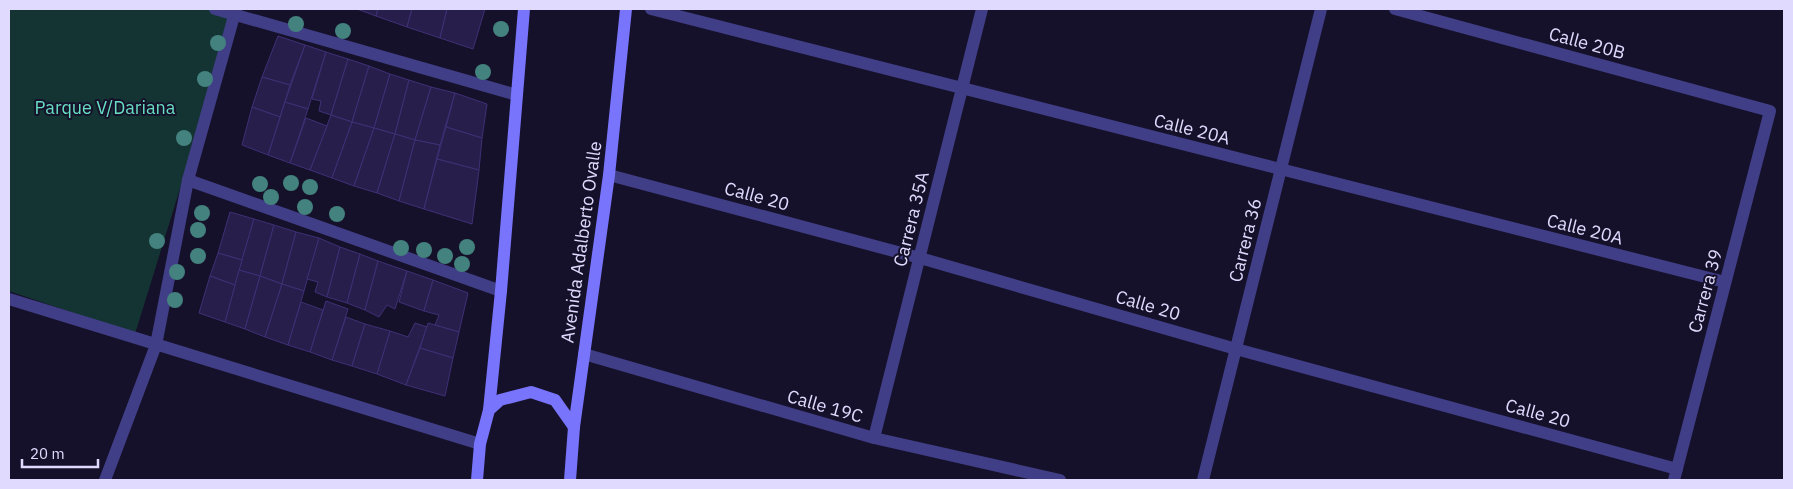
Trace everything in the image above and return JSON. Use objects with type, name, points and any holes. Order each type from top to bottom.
[{"type":"street","points":[[215,9],[235,12],[517,95]]},
{"type":"street","points":[[477,480],[480,444],[489,410],[501,290],[524,9]]},
{"type":"street","name":"Avenida Adalberto Ovalle","points":[[570,480],[574,427],[609,175],[626,9]]},
{"type":"street","name":"Calle 20A","points":[[651,9],[1725,282]]},
{"type":"street","name":"Carrera 35A","points":[[874,438],[982,9]]},
{"type":"street","name":"Carrera 36","points":[[1203,480],[1321,9]]},
{"type":"street","name":"Calle 20B","points":[[1395,9],[1770,110]]},
{"type":"street","points":[[104,480],[156,345],[188,180],[235,12]]},
{"type":"street","name":"Carrera 39","points":[[1675,475],[1770,110]]},
{"type":"street","name":"Calle 20","points":[[609,175],[920,258],[1675,475]]},
{"type":"street","points":[[188,180],[501,290]]},
{"type":"street","points":[[9,299],[480,444]]},
{"type":"street","name":"Calle 19C","points":[[584,354],[874,438],[1060,480]]},
{"type":"street","points":[[489,410],[500,400],[531,392],[554,400],[574,427]]},
{"type":"green space","name":"Parque V/Dariana","points":[[9,9],[218,9],[234,14],[135,334],[9,291]]},
{"type":"building","points":[[357,9],[378,9],[376,16]]},
{"type":"building","points":[[378,9],[412,9],[407,27],[376,16]]},
{"type":"building","points":[[412,9],[447,9],[440,38],[407,27]]},
{"type":"building","points":[[447,9],[485,9],[473,49],[440,38]]},
{"type":"building","points":[[278,36],[305,45],[290,85],[262,77]]},
{"type":"building","points":[[305,45],[326,52],[308,109],[285,102]]},
{"type":"building","points":[[326,52],[348,59],[331,115],[319,111],[321,101],[312,99]]},
{"type":"building","points":[[348,59],[369,66],[352,122],[331,115]]},
{"type":"building","points":[[369,66],[390,74],[374,128],[352,122]]},
{"type":"building","points":[[390,74],[409,80],[395,134],[374,128]]},
{"type":"building","points":[[262,77],[290,85],[280,117],[252,107]]},
{"type":"building","points":[[409,80],[431,87],[415,140],[395,134]]},
{"type":"building","points":[[431,87],[455,93],[440,145],[415,140]]},
{"type":"building","points":[[455,93],[487,104],[482,138],[446,127]]},
{"type":"building","points":[[285,102],[308,109],[290,163],[268,155]]},
{"type":"building","points":[[252,107],[280,117],[268,155],[242,145]]},
{"type":"building","points":[[331,115],[352,122],[332,178],[310,170]]},
{"type":"building","points":[[306,118],[327,126],[310,170],[290,163]]},
{"type":"building","points":[[352,122],[374,128],[354,186],[332,178]]},
{"type":"building","points":[[446,127],[482,138],[479,170],[437,159]]},
{"type":"building","points":[[374,128],[395,134],[377,193],[354,186]]},
{"type":"building","points":[[395,134],[415,140],[399,201],[377,193]]},
{"type":"building","points":[[415,140],[440,145],[424,209],[399,201]]},
{"type":"building","points":[[437,159],[479,170],[472,224],[424,209]]},
{"type":"building","points":[[230,212],[254,219],[242,260],[218,253]]},
{"type":"building","points":[[254,219],[274,225],[260,276],[239,270]]},
{"type":"building","points":[[274,225],[296,232],[282,284],[260,276]]},
{"type":"building","points":[[296,232],[319,238],[304,291],[282,284]]},
{"type":"building","points":[[319,238],[340,247],[327,297],[315,292],[318,282],[307,279]]},
{"type":"building","points":[[340,247],[360,254],[347,303],[327,297]]},
{"type":"building","points":[[218,253],[242,260],[235,285],[210,276]]},
{"type":"building","points":[[360,254],[378,261],[365,310],[347,303]]},
{"type":"building","points":[[378,261],[407,271],[395,309],[387,305],[379,317],[365,310]]},
{"type":"building","points":[[239,270],[260,276],[245,329],[225,322]]},
{"type":"building","points":[[407,271],[433,280],[424,311],[399,302]]},
{"type":"building","points":[[210,276],[235,285],[225,322],[199,313]]},
{"type":"building","points":[[260,276],[282,284],[265,337],[245,329]]},
{"type":"building","points":[[433,280],[468,293],[459,332],[435,325],[439,315],[424,311]]},
{"type":"building","points":[[282,284],[304,291],[288,345],[265,337]]},
{"type":"building","points":[[326,301],[348,309],[332,360],[310,352]]},
{"type":"building","points":[[301,302],[323,310],[310,352],[288,345]]},
{"type":"building","points":[[346,317],[365,324],[352,366],[332,360]]},
{"type":"building","points":[[415,323],[427,327],[406,385],[377,374],[390,331],[408,337]]},
{"type":"building","points":[[428,323],[459,332],[453,358],[420,348]]},
{"type":"building","points":[[365,324],[390,331],[377,374],[352,366]]},
{"type":"building","points":[[420,348],[453,358],[445,396],[406,385]]}]
